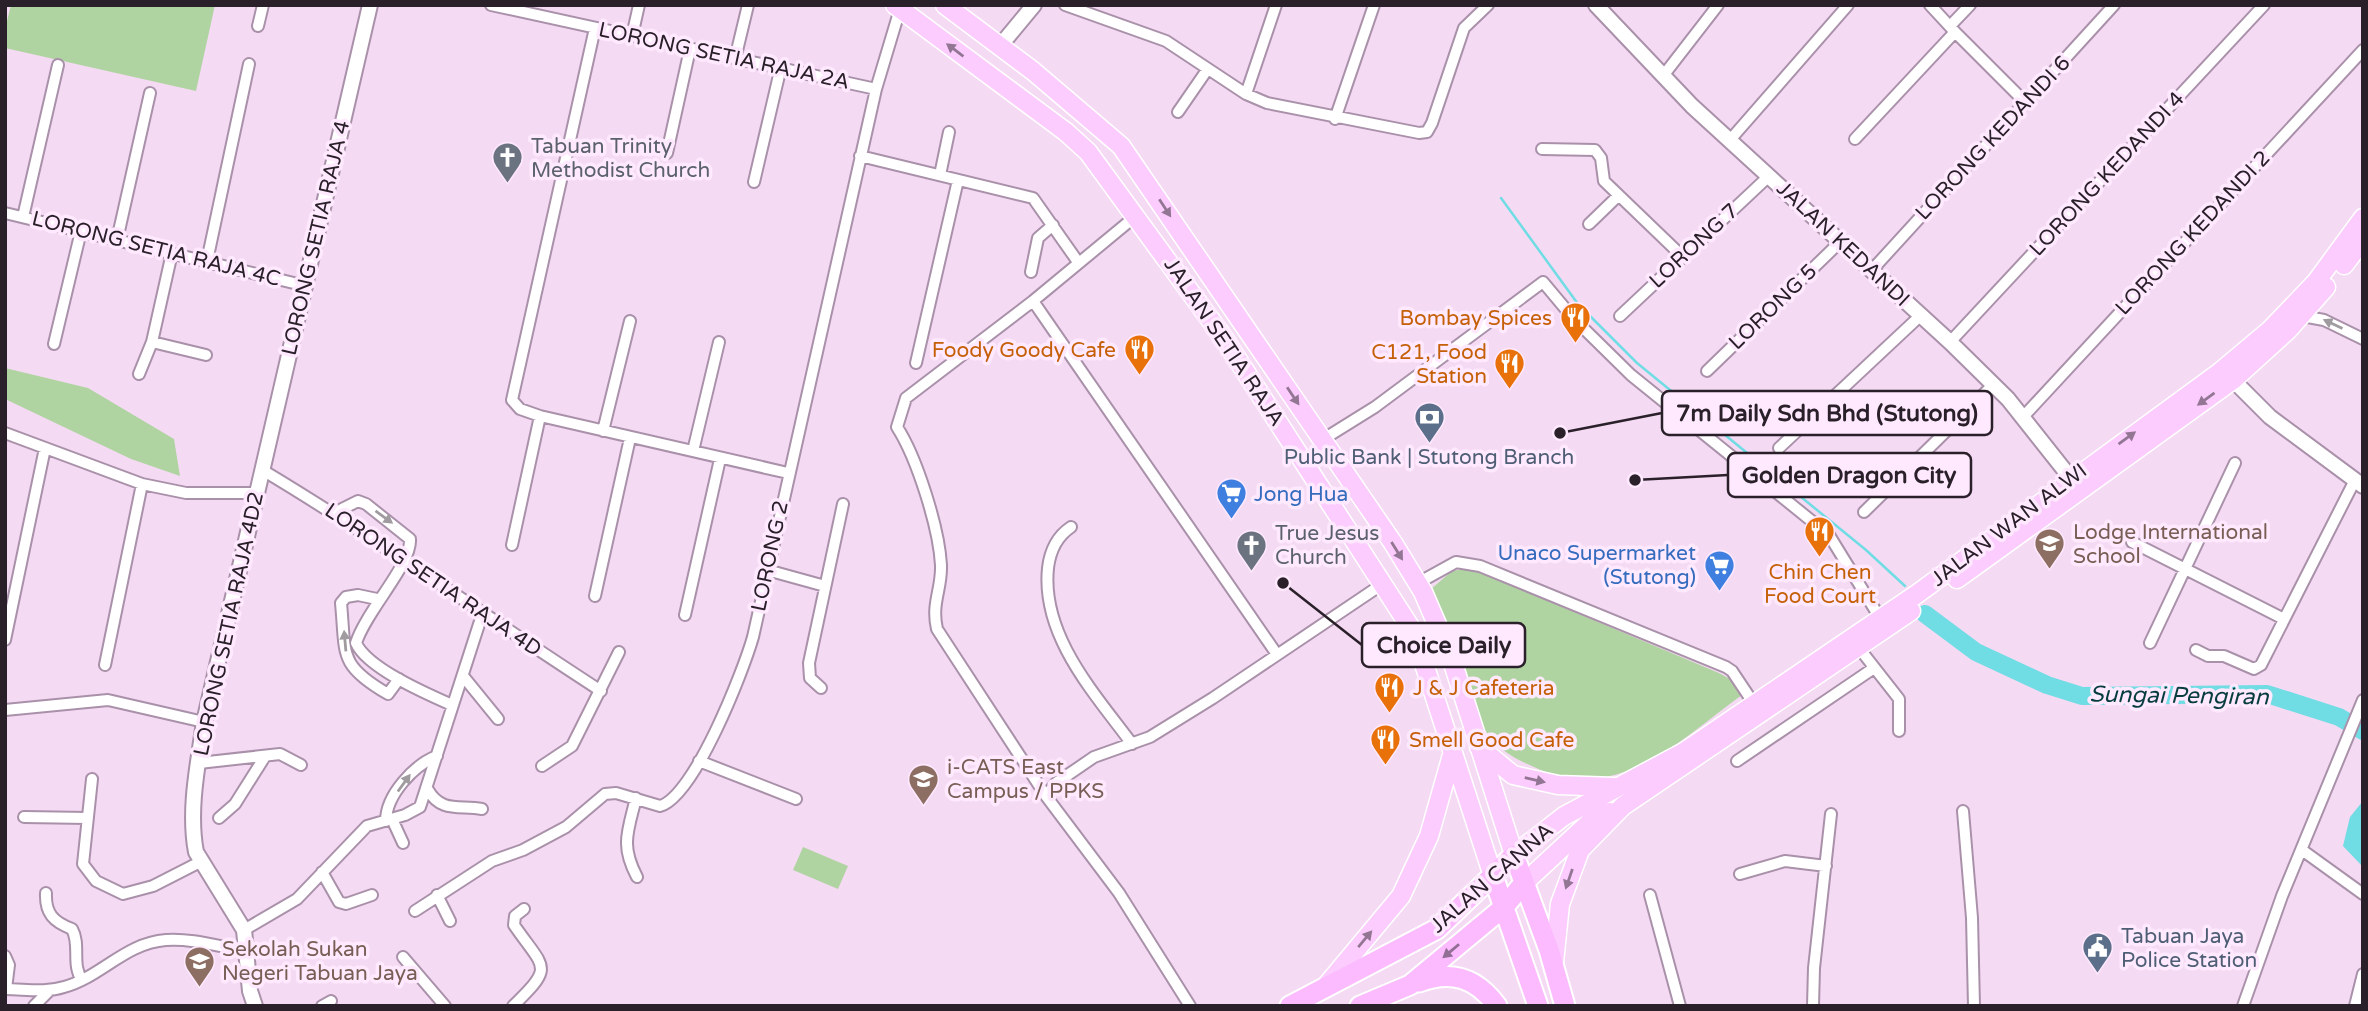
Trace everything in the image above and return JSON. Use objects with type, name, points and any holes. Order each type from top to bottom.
[{"type":"highway","name":"JALAN CANNA","points":[[1290,1006],[1437,929],[1514,855]]},
{"type":"highway","points":[[1514,855],[1554,966],[1565,1006]]},
{"type":"highway","points":[[1493,876],[1538,1006]]},
{"type":"highway","name":"JALAN CANNA","points":[[1360,1006],[1410,985],[1504,907],[1523,884]]},
{"type":"highway","points":[[1410,985],[1440,974],[1469,980],[1497,1006]]},
{"type":"main road","name":"JALAN SETIA RAJA","points":[[945,5],[1033,71],[1112,138],[1136,165],[1418,583],[1451,657],[1514,855]]},
{"type":"main road","name":"JALAN SETIA RAJA","points":[[899,7],[1066,132],[1103,169],[1223,337],[1334,505],[1414,633],[1493,876]]},
{"type":"main road","points":[[1000,47],[995,56],[998,71],[1046,103],[1092,142],[1104,158],[1103,169]]},
{"type":"main road","points":[[1033,71],[1041,89],[1104,141],[1141,188],[1143,200],[1137,215]]},
{"type":"main road","name":"JALAN WAN ALWI","points":[[1623,806],[1859,648],[1915,602],[2076,484],[2220,372],[2270,330],[2316,282],[2363,218]]},
{"type":"main road","name":"JALAN WAN ALWI","points":[[2076,484],[2232,380],[2302,316],[2363,240]]},
{"type":"main road","points":[[1322,440],[1312,449],[1310,456],[1334,505]]},
{"type":"main road","name":"JALAN WAN ALWI","points":[[1618,787],[1684,752],[1880,618],[1915,602]]},
{"type":"main road","points":[[1478,746],[1513,775],[1558,785],[1618,787]]},
{"type":"main road","points":[[1321,991],[1401,896],[1429,836],[1452,755]]},
{"type":"main road","name":"JALAN CANNA","points":[[1514,855],[1564,816],[1618,787]]},
{"type":"main road","points":[[1523,884],[1591,821],[1623,806]]},
{"type":"main road","points":[[1554,966],[1556,925],[1580,850],[1623,806]]},
{"type":"street","points":[[258,26],[263,5]]},
{"type":"street","name":"LORONG SETIA RAJA 4","points":[[264,471],[370,5]]},
{"type":"street","name":"LORONG SETIA RAJA 2A","points":[[491,5],[541,11],[595,28],[780,71],[876,89]]},
{"type":"street","points":[[632,36],[639,5]]},
{"type":"street","points":[[735,59],[748,5]]},
{"type":"street","points":[[1000,47],[1034,5]]},
{"type":"street","points":[[1065,5],[1166,41],[1246,94],[1267,103],[1335,119],[1419,133],[1427,131],[1464,27],[1488,5]]},
{"type":"street","points":[[1246,94],[1276,5]]},
{"type":"street","points":[[1335,119],[1374,5]]},
{"type":"street","name":"JALAN KEDANDI","points":[[1596,5],[1663,76],[1730,140],[1839,243],[1950,342],[2024,417],[2076,484]]},
{"type":"street","points":[[1663,76],[1718,5]]},
{"type":"street","points":[[1730,140],[1848,5]]},
{"type":"street","points":[[1930,5],[2026,103]]},
{"type":"street","points":[[1855,139],[1953,29],[1969,5]]},
{"type":"street","name":"LORONG KEDANDI 6","points":[[1872,270],[2114,5]]},
{"type":"street","name":"LORONG KEDANDI 4","points":[[1950,342],[2264,5]]},
{"type":"street","name":"LORONG 2","points":[[415,911],[492,861],[523,850],[566,827],[605,794],[636,798],[660,806],[668,804],[685,787],[699,761],[747,656],[860,156],[899,7]]},
{"type":"street","points":[[595,28],[511,395],[520,409],[540,416],[788,473]]},
{"type":"street","points":[[667,153],[690,49]]},
{"type":"street","name":"LORONG KEDANDI 2","points":[[2024,417],[2363,50]]},
{"type":"street","points":[[206,261],[249,64]]},
{"type":"street","points":[[23,217],[58,65]]},
{"type":"street","points":[[1178,112],[1207,70]]},
{"type":"street","points":[[754,182],[780,71]]},
{"type":"street","points":[[117,240],[150,93]]},
{"type":"street","points":[[940,175],[949,132]]},
{"type":"street","points":[[1542,149],[1595,150],[1601,158],[1604,181],[1682,256]]},
{"type":"street","points":[[860,156],[1032,198],[1078,262]]},
{"type":"street","name":"LORONG 7","points":[[1620,316],[1769,176]]},
{"type":"street","points":[[916,363],[958,180]]},
{"type":"street","points":[[1589,224],[1618,195]]},
{"type":"street","name":"LORONG SETIA RAJA 4C","points":[[5,213],[306,286]]},
{"type":"street","points":[[1137,215],[906,398],[897,427],[915,457],[941,564],[934,613],[937,629],[1046,796],[1119,894],[1190,1006]]},
{"type":"street","points":[[1031,272],[1038,239],[1053,225]]},
{"type":"street","points":[[54,344],[82,231]]},
{"type":"street","name":"LORONG 5","points":[[1707,371],[1839,243]]},
{"type":"street","points":[[139,373],[152,342],[172,253]]},
{"type":"street","points":[[1322,440],[1375,407],[1543,282],[1561,305],[1631,375],[1829,535],[1880,618]]},
{"type":"street","points":[[1033,300],[1276,653]]},
{"type":"street","points":[[1779,448],[1920,316]]},
{"type":"street","points":[[2302,316],[2324,320],[2363,339]]},
{"type":"street","points":[[603,431],[630,321]]},
{"type":"street","points":[[152,342],[206,355]]},
{"type":"street","points":[[692,452],[719,342]]},
{"type":"street","points":[[2196,650],[2257,668],[2282,618],[2359,483],[2270,416],[2232,380]]},
{"type":"street","points":[[1864,512],[1993,385]]},
{"type":"street","points":[[513,545],[540,416]]},
{"type":"street","points":[[5,433],[142,484],[186,493],[258,493]]},
{"type":"street","points":[[595,596],[630,438]]},
{"type":"street","points":[[5,640],[45,448]]},
{"type":"street","points":[[685,615],[720,459]]},
{"type":"street","points":[[2150,643],[2235,463]]},
{"type":"street","name":"LORONG SETIA RAJA 4D2","points":[[244,930],[200,862],[194,839],[198,763],[205,722],[264,471]]},
{"type":"street","name":"LORONG SETIA RAJA 4D","points":[[264,471],[334,513],[482,615],[601,691]]},
{"type":"street","points":[[105,665],[142,484]]},
{"type":"street","points":[[334,513],[358,502],[366,504],[411,539],[405,562],[377,598],[356,643],[365,655],[399,679],[452,705]]},
{"type":"street","points":[[821,688],[810,678],[808,663],[843,504]]},
{"type":"street","points":[[1071,527],[1058,540],[1050,555],[1048,594],[1053,618],[1060,638],[1132,744]]},
{"type":"street","points":[[2132,542],[2282,618]]},
{"type":"street","points":[[1418,583],[1456,562],[1480,566],[1726,667],[1732,671],[1754,704]]},
{"type":"street","points":[[767,570],[825,586]]},
{"type":"street","points":[[1046,796],[1056,783],[1094,757],[1132,744],[1213,698],[1276,653],[1384,583]]},
{"type":"street","points":[[377,598],[358,595],[346,597],[341,603],[346,659],[353,669],[388,694],[399,679]]},
{"type":"street","points":[[255,1006],[244,930],[297,899],[367,826],[420,807],[428,790],[452,705],[482,615]]},
{"type":"street","points":[[1859,648],[1899,699],[1899,731]]},
{"type":"street","points":[[542,766],[570,748],[619,652]]},
{"type":"street","points":[[1738,761],[1874,668]]},
{"type":"street","points":[[463,676],[498,719]]},
{"type":"street","points":[[5,710],[114,700],[205,722]]},
{"type":"street","points":[[2244,1006],[2282,896],[2360,704]]},
{"type":"street","points":[[198,763],[264,758],[281,754],[301,765]]},
{"type":"street","points":[[403,843],[386,813],[406,778],[425,761],[437,756]]},
{"type":"street","points":[[219,818],[235,804],[264,758]]},
{"type":"street","points":[[699,761],[796,799]]},
{"type":"street","points":[[92,779],[83,864],[96,881],[114,892],[123,894],[153,886],[200,862]]},
{"type":"street","points":[[1039,785],[1056,783]]},
{"type":"street","points":[[428,790],[439,803],[450,808],[482,810]]},
{"type":"street","points":[[636,798],[626,842],[626,857],[637,877]]},
{"type":"street","points":[[1963,811],[1972,918],[1974,1006]]},
{"type":"street","points":[[1813,1006],[1814,968],[1831,814]]},
{"type":"street","points":[[24,817],[88,818]]},
{"type":"street","points":[[2302,850],[2336,871],[2363,894]]},
{"type":"street","points":[[1740,874],[1784,861],[1826,866]]},
{"type":"street","points":[[323,872],[339,902],[346,904],[372,895]]},
{"type":"street","points":[[47,893],[48,912],[59,924],[72,929],[76,937],[76,963],[82,980]]},
{"type":"street","points":[[437,895],[450,921]]},
{"type":"street","points":[[1650,895],[1680,1006]]},
{"type":"street","points":[[513,1006],[539,980],[543,972],[514,925],[515,916],[524,909]]},
{"type":"street","points":[[5,956],[9,965],[6,989],[50,990],[82,980],[117,956],[136,947],[166,940],[246,951]]},
{"type":"street","points":[[403,957],[445,1006]]},
{"type":"street","points":[[2355,1006],[2363,974]]},
{"type":"street","points":[[34,1006],[50,990]]},
{"type":"shaded area","points":[[11,5],[215,5],[196,91],[5,48],[5,29]]},
{"type":"shaded area","points":[[5,368],[88,388],[174,439],[180,476],[131,459],[5,399]]},
{"type":"shaded area","points":[[1475,570],[1719,673],[1730,679],[1742,695],[1670,748],[1646,763],[1620,773],[1593,779],[1564,777],[1534,767],[1514,757],[1491,739],[1463,682],[1431,589],[1452,571]]},
{"type":"shaded area","points":[[2363,801],[2363,867],[2343,846],[2350,817]]},
{"type":"shaded area","points":[[803,847],[848,866],[838,889],[793,870]]},
{"type":"waterway","points":[[1501,198],[1578,304],[1637,363],[1866,550],[1905,586]]},
{"type":"waterway","name":"Sungai Pengiran","points":[[1925,614],[1976,652],[2047,685],[2082,696],[2267,694],[2339,717],[2363,731]]},
{"type":"place","name":"Tabuan Trinity Methodist Church","points":[[508,185]]},
{"type":"place","name":"Bombay Spices","points":[[1575,345]]},
{"type":"place","name":"Foody Goody Cafe","points":[[1139,377]]},
{"type":"place","name":"C121, Food Station","points":[[1510,391]]},
{"type":"place","name":"7m Daily Sdn Bhd (Stutong)","points":[[1560,433]]},
{"type":"place","name":"Public Bank | Stutong Branch","points":[[1429,444]]},
{"type":"place","name":"Golden Dragon City","points":[[1635,480]]},
{"type":"place","name":"Jong Hua","points":[[1231,521]]},
{"type":"place","name":"Chin Chen Food Court","points":[[1820,559]]},
{"type":"place","name":"Lodge International School","points":[[2050,571]]},
{"type":"place","name":"True Jesus Church","points":[[1252,572]]},
{"type":"place","name":"Choice Daily","points":[[1283,583]]},
{"type":"place","name":"Unaco Supermarket (Stutong)","points":[[1719,592]]},
{"type":"place","name":"J & J Cafeteria","points":[[1390,715]]},
{"type":"place","name":"Smell Good Cafe","points":[[1386,767]]},
{"type":"place","name":"i-CATS East Campus / PPKS","points":[[924,806]]},
{"type":"place","name":"Tabuan Jaya Police Station","points":[[2098,975]]},
{"type":"place","name":"Sekolah Sukan Negeri Tabuan Jaya","points":[[199,988]]}]
